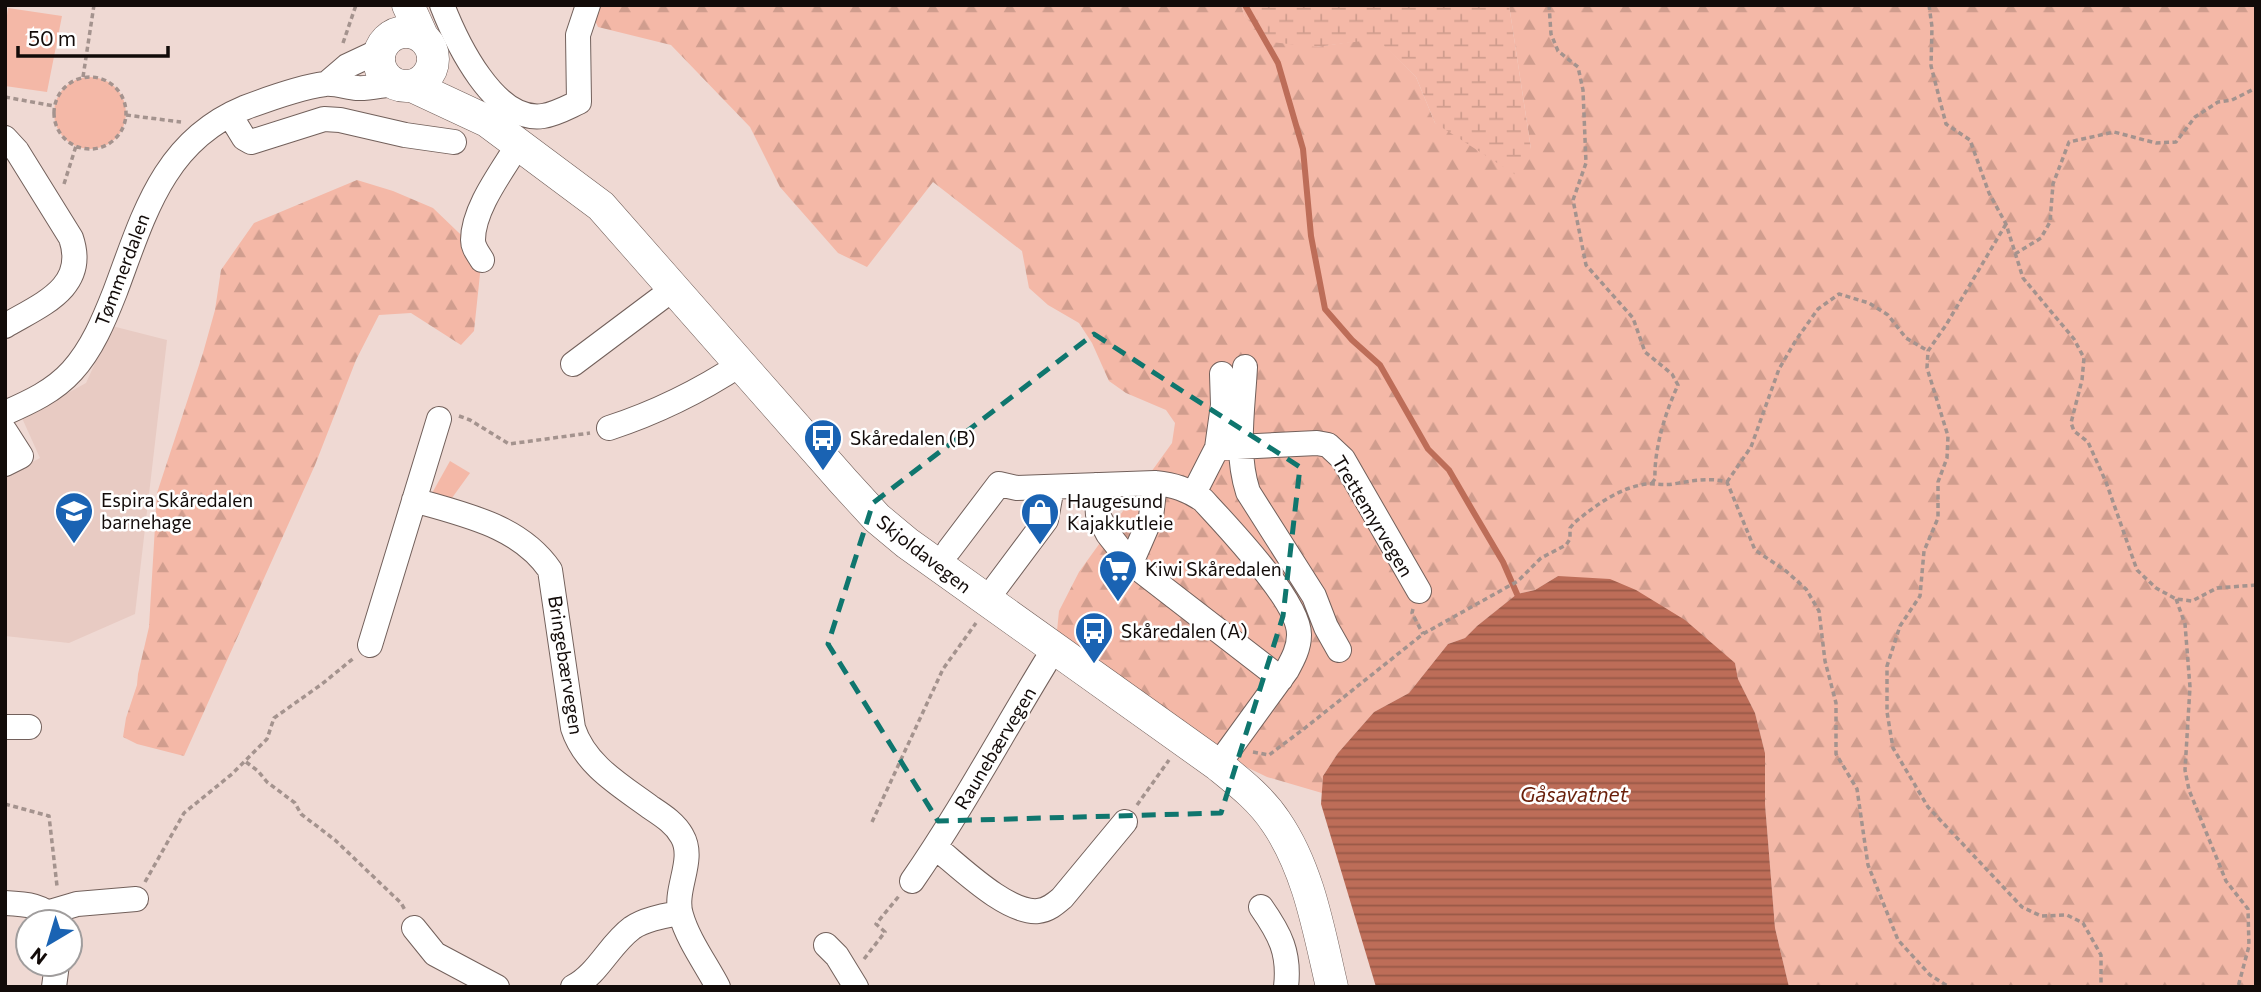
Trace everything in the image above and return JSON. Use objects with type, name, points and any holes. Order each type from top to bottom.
[{"type":"main road","points":[[383,44],[405,31],[428,48],[432,67],[428,75],[421,82],[403,85],[380,70],[383,44],[388,5]]},
{"type":"main road","name":"Skjoldavegen","points":[[408,5],[428,48],[486,121]]},
{"type":"main road","name":"Skjoldavegen","points":[[403,85],[486,121],[601,206],[877,518],[937,567],[1054,649],[1227,754],[1277,823],[1301,870],[1332,987]]},
{"type":"street","points":[[442,5],[461,50],[475,73],[492,92],[510,106],[526,114],[541,117],[579,102],[578,35],[588,5]]},
{"type":"street","name":"Tømmerdalen","points":[[326,84],[347,66],[383,44]]},
{"type":"street","name":"Tømmerdalen","points":[[5,413],[56,386],[88,351],[110,304],[152,195],[167,170],[205,131],[230,115],[266,101],[326,84],[360,89],[403,85]]},
{"type":"street","points":[[230,115],[243,138],[251,142],[324,119],[454,142]]},
{"type":"street","points":[[5,138],[17,151],[71,238],[76,251],[76,265],[63,289],[5,326]]},
{"type":"street","points":[[482,260],[474,248],[473,240],[479,211],[519,143]]},
{"type":"street","points":[[573,364],[673,289]]},
{"type":"street","points":[[609,428],[659,409],[714,382],[741,365]]},
{"type":"street","points":[[1234,371],[1229,448],[1248,492],[1314,596],[1326,628],[1339,650]]},
{"type":"street","points":[[370,645],[439,419]]},
{"type":"street","points":[[5,431],[20,456],[5,464]]},
{"type":"street","name":"Trettemyrvegen","points":[[1229,448],[1317,443],[1328,445],[1337,452],[1419,591]]},
{"type":"street","points":[[1194,493],[1229,448]]},
{"type":"street","points":[[1131,562],[1151,517],[1155,483]]},
{"type":"street","points":[[949,550],[999,484],[1017,488],[1155,483],[1175,485],[1194,493],[1217,515],[1271,579],[1296,617],[1299,635],[1296,654],[1281,679],[1227,754]]},
{"type":"street","points":[[1096,485],[1098,514],[1108,534],[1131,562],[1281,679]]},
{"type":"street","points":[[996,587],[1046,520],[1052,487]]},
{"type":"street","name":"Bringebærvegen","points":[[414,500],[505,530],[527,544],[551,570],[573,728],[578,741],[595,764],[671,822],[682,836],[686,845],[686,861],[680,913]]},
{"type":"street","name":"Raunebærvegen","points":[[912,881],[936,847],[1054,649]]},
{"type":"street","points":[[936,847],[1005,901],[1022,909],[1037,911],[1051,907],[1062,898],[1125,821]]},
{"type":"street","points":[[70,908],[77,904],[136,899]]},
{"type":"street","points":[[5,903],[28,904],[36,908]]},
{"type":"street","points":[[1261,907],[1279,932],[1286,956],[1286,987]]},
{"type":"street","points":[[573,987],[594,971],[618,940],[634,926],[680,913],[718,987]]},
{"type":"street","points":[[414,928],[435,954],[497,987]]},
{"type":"street","points":[[826,945],[837,956],[856,987]]},
{"type":"path","points":[[83,77],[93,5]]},
{"type":"path","points":[[340,52],[356,5]]},
{"type":"path","points":[[1549,5],[1551,34],[1558,51],[1578,67],[1583,90],[1586,163],[1573,200],[1586,265],[1633,318],[1645,352],[1671,374],[1678,385],[1665,413],[1654,465],[1656,480],[1652,484]]},
{"type":"path","points":[[1929,5],[1932,27],[1931,66],[1946,124],[1970,140],[1989,193],[2006,224],[2023,278],[2074,339],[2084,358],[2082,380],[2071,423],[2074,432],[2088,442],[2106,482],[2137,570],[2156,588],[2176,599],[2192,601],[2217,588],[2256,585]]},
{"type":"path","points":[[83,77],[94,77],[114,86],[125,103],[126,115],[118,135],[110,143],[99,148],[76,146],[58,130],[54,106],[64,87],[83,77]]},
{"type":"path","points":[[2015,254],[2041,238],[2050,222],[2053,184],[2069,142],[2114,132],[2156,143],[2176,142],[2195,117],[2218,102],[2232,100],[2256,88]]},
{"type":"path","points":[[5,97],[54,106]]},
{"type":"path","points":[[126,115],[186,123]]},
{"type":"path","points":[[43,193],[66,183],[76,146]]},
{"type":"path","points":[[2006,224],[1928,351],[1927,368],[1948,436],[1947,458],[1938,482],[1938,518],[1924,551],[1920,596],[1900,625],[1887,666],[1887,712],[1893,748],[1928,807],[2022,907],[2041,916],[2067,915],[2083,923],[2101,955],[2101,987]]},
{"type":"path","points":[[1727,482],[1751,447],[1779,369],[1796,340],[1818,309],[1839,294],[1869,303],[1888,315],[1906,338],[1928,351]]},
{"type":"path","points":[[439,419],[444,414],[463,417],[509,444],[556,439],[609,428]]},
{"type":"path","points":[[1227,754],[1250,752],[1269,755],[1423,634],[1518,581],[1541,558],[1566,545],[1570,539],[1570,528],[1575,522],[1619,492],[1642,484],[1658,487],[1717,479],[1727,482]]},
{"type":"path","points":[[1727,482],[1755,550],[1786,571],[1806,589],[1819,611],[1825,661],[1836,703],[1836,754],[1857,789],[1868,865],[1898,940],[1930,975],[1949,987]]},
{"type":"path","points":[[2176,599],[2185,624],[2190,687],[2185,770],[2189,790],[2225,881],[2248,909],[2249,946],[2238,987]]},
{"type":"path","points":[[872,822],[943,669],[979,618]]},
{"type":"path","points":[[136,899],[184,813],[267,739],[274,718],[370,645]]},
{"type":"path","points":[[1125,821],[1172,755]]},
{"type":"path","points":[[245,761],[295,803],[301,814],[335,840],[401,903],[414,928]]},
{"type":"path","points":[[5,804],[49,816],[57,887]]},
{"type":"path","points":[[865,960],[885,932],[876,924],[912,881]]},
{"type":"highlighted area","points":[[1094,334],[1300,467],[1283,616],[1221,813],[938,821],[828,644],[873,503]]},
{"type":"shaded area","name":"Espira Skåredalen barnehage","points":[[112,326],[167,340],[135,614],[69,643],[5,636],[5,476],[40,458],[22,418],[86,383]]},
{"type":"green space","points":[[588,5],[1241,5],[1245,17],[1316,47],[1377,38],[1416,77],[1435,123],[1531,149],[1509,5],[2256,5],[2256,987],[1789,987],[1775,928],[1765,804],[1765,753],[1755,713],[1738,679],[1735,663],[1558,576],[1535,590],[1517,594],[1465,638],[1448,644],[1409,693],[1374,712],[1338,753],[1323,776],[1322,793],[1267,777],[1234,761],[1057,631],[1059,611],[1079,572],[1172,443],[1175,423],[1166,410],[1126,393],[1109,381],[1092,343],[1079,323],[1048,305],[1029,288],[1022,251],[933,182],[867,267],[838,253],[780,187],[750,127],[671,45],[598,27]]},
{"type":"green space","points":[[1241,5],[1509,5],[1531,149],[1519,177],[1435,123],[1416,77],[1377,39],[1316,47],[1271,42],[1245,17]]},
{"type":"green space","points":[[8,8],[62,16],[47,92],[5,86],[5,30]]},
{"type":"green space","points":[[90,77],[110,83],[120,93],[126,113],[120,133],[110,143],[90,149],[70,143],[60,133],[54,113],[60,93],[70,83]]},
{"type":"green space","points":[[357,180],[393,191],[433,208],[482,255],[474,331],[461,345],[411,313],[379,315],[356,360],[315,465],[184,756],[137,744],[123,737],[149,627],[157,493],[203,353],[215,310],[221,270],[254,223]]},
{"type":"green space","points":[[450,461],[470,473],[444,509],[426,504]]},
{"type":"water","name":"Gåsavatnet","points":[[1558,576],[1610,579],[1636,590],[1685,620],[1735,663],[1738,679],[1755,713],[1765,753],[1765,804],[1775,928],[1789,987],[1376,987],[1321,804],[1323,776],[1338,753],[1374,712],[1409,693],[1448,644],[1465,638],[1517,594],[1535,590]]},
{"type":"waterway","points":[[1245,5],[1278,63],[1303,149],[1311,236],[1325,309],[1352,340],[1380,365],[1428,449],[1449,470],[1503,562],[1517,594]]},
{"type":"place","name":"Skåredalen (B)","points":[[823,472]]},
{"type":"place","name":"Espira Skåredalen barnehage","points":[[74,545]]},
{"type":"place","name":"Haugesund Kajakkutleie","points":[[1040,546]]},
{"type":"place","name":"Kiwi Skåredalen","points":[[1118,603]]},
{"type":"place","name":"Skåredalen (A)","points":[[1094,665]]}]
